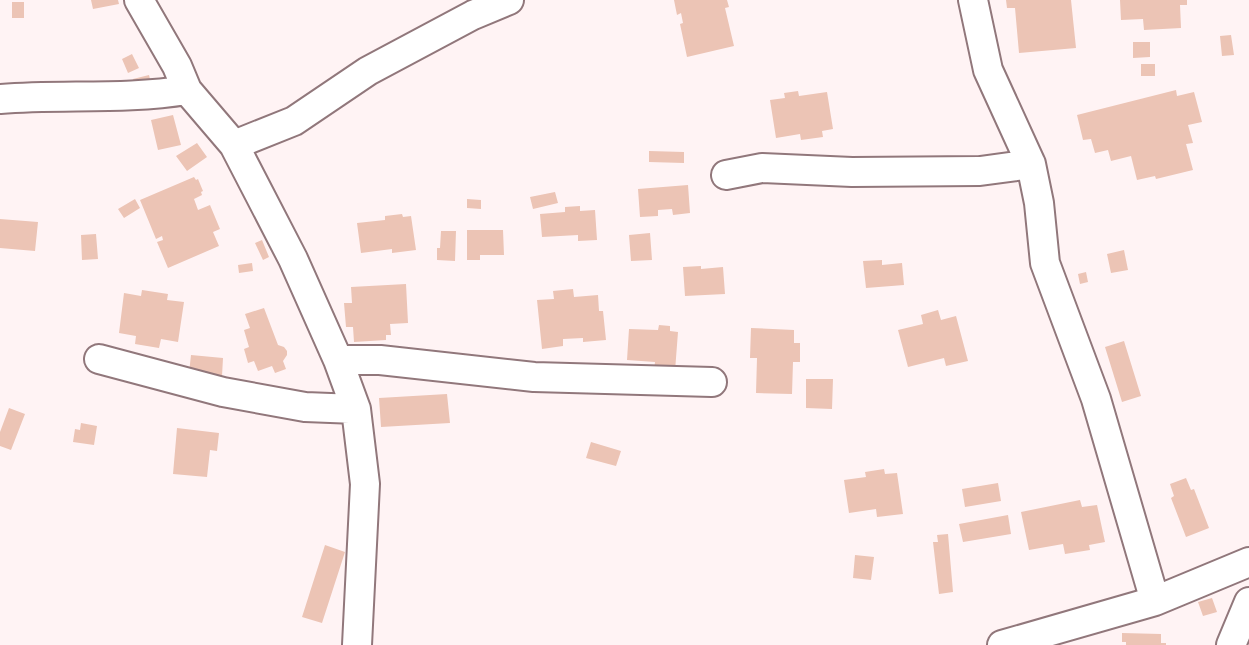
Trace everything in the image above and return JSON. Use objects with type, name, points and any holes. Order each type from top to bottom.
[{"type":"street","points":[[139,0],[177,66],[187,90],[234,145],[293,259],[338,360],[356,409],[365,484],[357,645]]},
{"type":"street","points":[[234,145],[294,121],[368,70],[473,15],[509,0]]},
{"type":"street","points":[[973,0],[988,70],[1031,164],[1040,203],[1045,263],[1096,399],[1155,601]]},
{"type":"street","points":[[0,99],[152,96],[187,90]]},
{"type":"street","points":[[726,176],[762,168],[852,172],[980,171],[1031,164]]},
{"type":"street","points":[[99,359],[224,392],[305,407],[356,409]]},
{"type":"street","points":[[338,360],[380,360],[534,377],[712,382]]},
{"type":"street","points":[[1002,645],[1155,601],[1249,562]]},
{"type":"street","points":[[1231,645],[1249,602]]},
{"type":"building","points":[[91,0],[118,0],[119,4],[93,9]]},
{"type":"building","points":[[674,0],[727,0],[729,7],[725,8],[734,46],[687,57],[680,24],[683,23],[681,13],[677,15]]},
{"type":"building","points":[[1006,0],[1071,0],[1076,48],[1019,53],[1015,8],[1007,8]]},
{"type":"building","points":[[1120,0],[1187,0],[1187,5],[1180,5],[1181,28],[1144,30],[1143,19],[1121,20]]},
{"type":"building","points":[[12,2],[24,2],[24,18],[12,18]]},
{"type":"building","points":[[1231,35],[1234,55],[1222,56],[1220,36]]},
{"type":"building","points":[[1133,42],[1150,42],[1150,57],[1133,58]]},
{"type":"building","points":[[132,54],[139,68],[128,73],[122,59]]},
{"type":"building","points":[[1141,64],[1155,64],[1155,76],[1141,76]]},
{"type":"building","points":[[149,75],[152,87],[136,91],[133,79]]},
{"type":"building","points":[[1176,90],[1177,96],[1194,92],[1202,122],[1188,125],[1193,143],[1186,144],[1193,170],[1156,179],[1155,176],[1137,180],[1131,156],[1111,161],[1108,150],[1095,153],[1091,139],[1083,140],[1077,115]]},
{"type":"building","points":[[798,91],[799,96],[827,92],[833,129],[822,131],[823,137],[801,140],[800,134],[776,138],[770,100],[785,98],[784,93]]},
{"type":"building","points":[[173,115],[181,145],[158,150],[151,120]]},
{"type":"building","points":[[197,143],[207,157],[187,171],[176,156]]},
{"type":"building","points":[[649,151],[684,152],[684,163],[649,162]]},
{"type":"building","points":[[194,177],[198,179],[203,191],[202,195],[194,199],[198,210],[210,205],[220,229],[213,232],[219,246],[168,268],[157,242],[163,240],[162,236],[156,239],[140,200]]},
{"type":"building","points":[[688,185],[690,213],[673,215],[672,209],[658,210],[658,216],[640,217],[638,189]]},
{"type":"building","points":[[555,192],[558,203],[533,209],[530,197]]},
{"type":"building","points":[[135,199],[140,208],[124,218],[118,209]]},
{"type":"building","points":[[467,199],[481,200],[481,209],[467,208]]},
{"type":"building","points":[[580,206],[580,211],[595,210],[597,240],[578,241],[578,235],[542,237],[540,214],[565,212],[565,207]]},
{"type":"building","points":[[402,214],[403,217],[411,216],[416,250],[392,253],[392,249],[361,253],[357,223],[385,220],[385,216]]},
{"type":"building","points":[[0,219],[38,222],[35,251],[0,248]]},
{"type":"building","points":[[467,230],[503,230],[504,255],[480,255],[480,260],[467,260]]},
{"type":"building","points":[[441,231],[456,231],[455,261],[437,260]]},
{"type":"building","points":[[650,233],[652,260],[631,261],[629,235]]},
{"type":"building","points":[[96,234],[98,259],[82,260],[81,235]]},
{"type":"building","points":[[262,240],[269,257],[263,260],[255,243]]},
{"type":"building","points":[[1124,250],[1128,270],[1111,273],[1107,254]]},
{"type":"building","points":[[882,260],[882,265],[902,263],[904,285],[866,288],[863,261]]},
{"type":"building","points":[[252,263],[253,271],[239,273],[238,265]]},
{"type":"building","points":[[701,266],[701,269],[723,267],[725,294],[685,296],[683,267]]},
{"type":"building","points":[[1086,272],[1088,282],[1080,284],[1078,274]]},
{"type":"building","points":[[406,284],[408,323],[390,324],[391,335],[386,335],[386,340],[354,342],[353,327],[346,327],[344,303],[352,303],[351,287]]},
{"type":"building","points":[[573,289],[574,297],[598,295],[599,311],[603,311],[606,340],[583,342],[583,338],[563,339],[563,346],[542,349],[537,300],[554,299],[553,291]]},
{"type":"building","points":[[142,290],[168,294],[167,300],[184,302],[178,342],[161,339],[159,348],[135,344],[136,336],[119,333],[124,293],[141,296]]},
{"type":"building","points":[[264,308],[278,345],[287,351],[283,361],[286,369],[275,373],[272,366],[258,371],[254,361],[248,363],[244,349],[249,347],[244,330],[250,328],[245,314]]},
{"type":"building","points":[[938,310],[941,320],[956,316],[968,361],[946,366],[944,358],[908,367],[898,330],[923,324],[921,315]]},
{"type":"building","points":[[659,325],[670,326],[670,331],[678,332],[675,371],[654,370],[655,362],[627,360],[629,329],[658,330]]},
{"type":"building","points":[[751,328],[794,330],[794,343],[800,343],[800,362],[793,362],[792,394],[756,393],[757,358],[750,358]]},
{"type":"building","points":[[1124,341],[1141,396],[1122,402],[1105,347]]},
{"type":"building","points":[[191,355],[223,358],[222,376],[189,373]]},
{"type":"building","points":[[806,379],[833,379],[832,409],[806,408]]},
{"type":"building","points":[[447,394],[450,423],[381,427],[379,398]]},
{"type":"building","points":[[9,408],[25,414],[11,450],[0,446],[0,432]]},
{"type":"building","points":[[81,423],[97,426],[94,445],[73,442],[75,429],[80,430]]},
{"type":"building","points":[[177,428],[219,433],[217,451],[210,450],[207,477],[173,474]]},
{"type":"building","points":[[591,442],[621,451],[616,466],[586,458]]},
{"type":"building","points":[[884,469],[885,474],[897,473],[903,514],[877,517],[876,509],[849,513],[844,480],[866,477],[865,472]]},
{"type":"building","points":[[1186,478],[1191,490],[1194,489],[1209,528],[1186,537],[1171,498],[1174,496],[1170,484]]},
{"type":"building","points":[[998,483],[1001,501],[965,507],[962,489]]},
{"type":"building","points":[[1080,500],[1082,507],[1097,505],[1105,542],[1089,545],[1090,550],[1065,554],[1063,544],[1029,550],[1021,512]]},
{"type":"building","points":[[1008,515],[1011,534],[963,542],[959,524]]},
{"type":"building","points":[[948,534],[953,592],[939,594],[933,542],[938,542],[937,535]]},
{"type":"building","points":[[325,545],[345,552],[322,623],[302,617]]},
{"type":"building","points":[[855,555],[874,557],[871,580],[853,578]]},
{"type":"building","points":[[1212,598],[1217,612],[1203,616],[1198,602]]},
{"type":"building","points":[[1122,633],[1161,634],[1161,643],[1166,643],[1166,645],[1126,645],[1126,642],[1122,642]]}]
